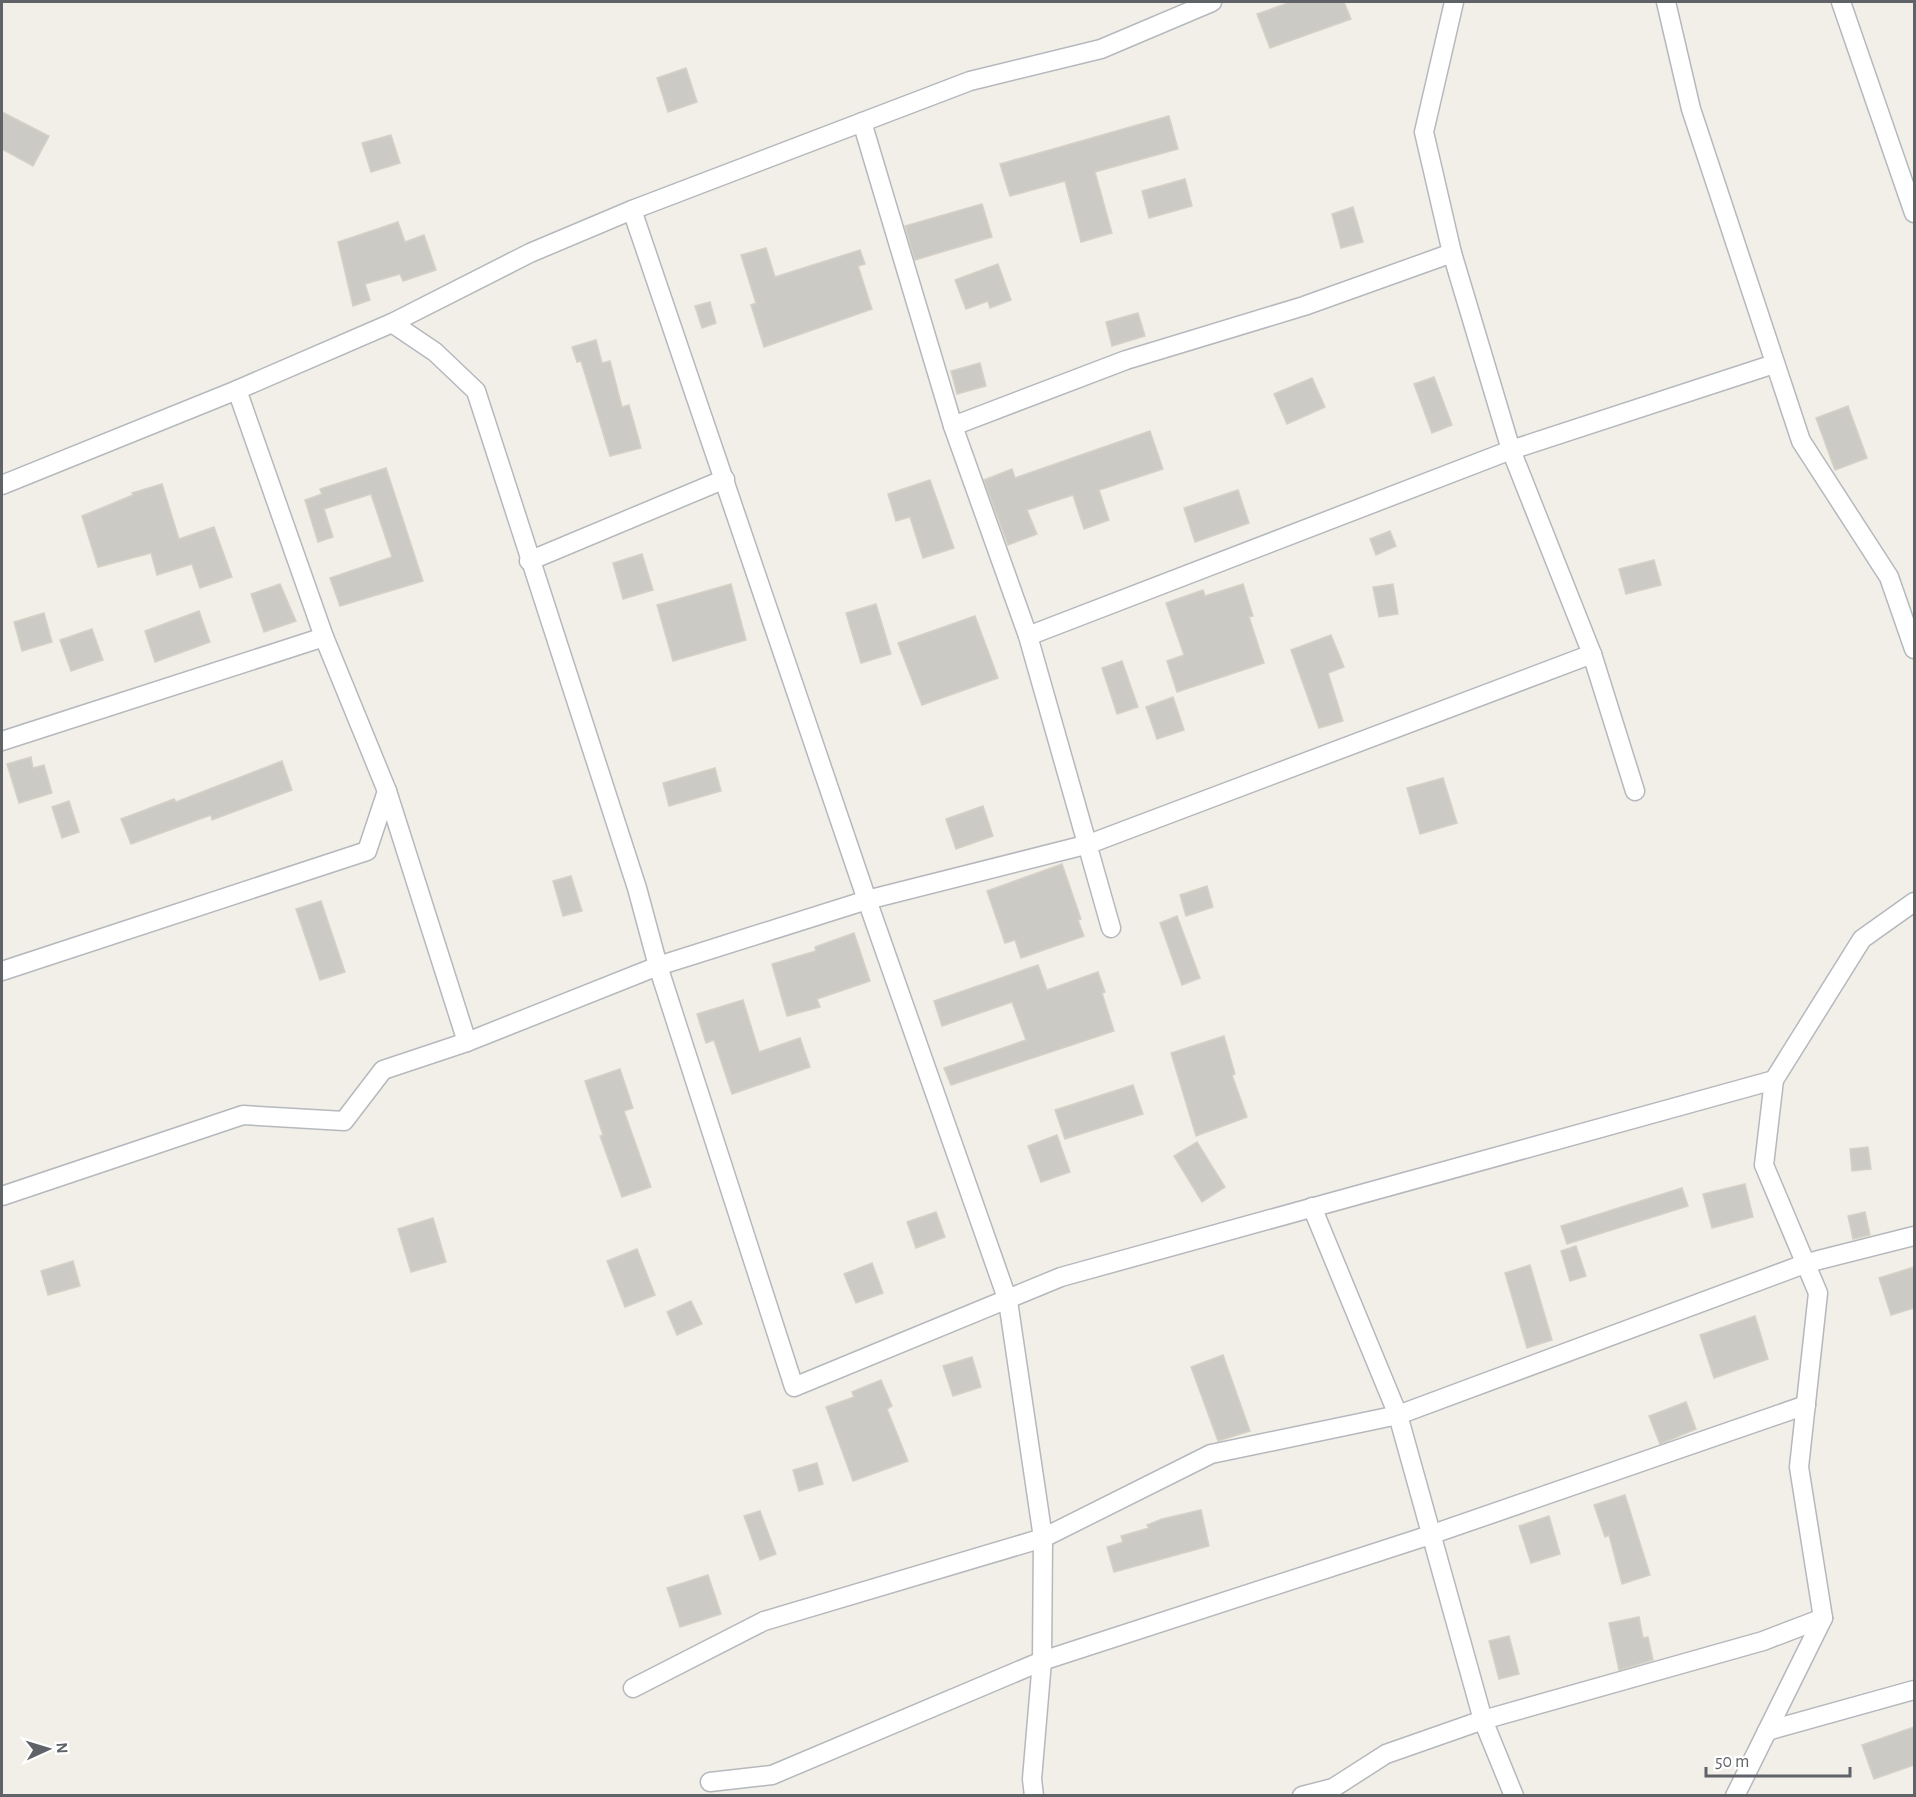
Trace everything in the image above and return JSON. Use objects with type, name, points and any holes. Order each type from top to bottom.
[{"type":"street","points":[[2,485],[237,390],[392,323],[530,254],[632,210],[970,81],[1101,49],[1212,2]]},
{"type":"street","points":[[1454,2],[1424,132],[1452,253],[1511,450],[1592,654],[1635,790]]},
{"type":"street","points":[[1666,2],[1691,109],[1801,441],[1889,577],[1914,649]]},
{"type":"street","points":[[1841,2],[1914,213]]},
{"type":"street","points":[[862,122],[953,426],[1028,636],[1112,928]]},
{"type":"street","points":[[632,210],[867,900],[1008,1301],[1043,1538],[1042,1661],[1032,1779],[1034,1796]]},
{"type":"street","points":[[953,426],[1126,360],[1304,306],[1452,253]]},
{"type":"street","points":[[392,323],[435,352],[476,391],[529,561],[637,888],[658,966],[794,1388],[1008,1301],[1061,1277],[1774,1080]]},
{"type":"street","points":[[1028,636],[1511,450],[1774,364]]},
{"type":"street","points":[[237,390],[324,637],[387,791],[467,1042]]},
{"type":"street","points":[[529,561],[724,479]]},
{"type":"street","points":[[2,741],[324,637]]},
{"type":"street","points":[[2,1196],[243,1114],[344,1121],[383,1070],[467,1042],[658,966],[867,900],[1089,844],[1592,654]]},
{"type":"street","points":[[2,970],[367,851],[387,791]]},
{"type":"street","points":[[1735,1796],[1823,1618],[1799,1467],[1818,1293],[1764,1165],[1774,1080],[1862,939],[1914,902]]},
{"type":"street","points":[[1312,1207],[1398,1415],[1483,1720],[1514,1796]]},
{"type":"street","points":[[633,1688],[764,1621],[1043,1538],[1211,1454],[1398,1415],[1807,1263],[1914,1236]]},
{"type":"street","points":[[710,1782],[772,1774],[1042,1661],[1430,1535],[1806,1405]]},
{"type":"street","points":[[1302,1796],[1333,1788],[1386,1754],[1483,1720],[1762,1641],[1823,1618]]},
{"type":"street","points":[[1767,1731],[1914,1690]]},
{"type":"building","points":[[1291,2],[1344,2],[1351,19],[1270,48],[1257,14]]},
{"type":"building","points":[[686,68],[697,102],[668,112],[657,78]]},
{"type":"building","points":[[2,112],[49,136],[33,166],[2,149]]},
{"type":"building","points":[[1169,116],[1178,149],[1095,172],[1112,233],[1081,242],[1065,181],[1010,196],[1000,164]]},
{"type":"building","points":[[391,135],[400,163],[371,172],[362,143]]},
{"type":"building","points":[[1185,179],[1192,206],[1149,218],[1142,191]]},
{"type":"building","points":[[982,204],[992,237],[915,260],[905,226]]},
{"type":"building","points":[[1353,207],[1363,242],[1341,248],[1332,214]]},
{"type":"building","points":[[398,222],[405,242],[424,235],[436,270],[403,281],[400,274],[365,284],[370,300],[353,306],[338,242]]},
{"type":"building","points":[[766,248],[775,277],[860,250],[865,264],[858,266],[872,309],[764,347],[751,305],[756,303],[741,255]]},
{"type":"building","points":[[998,264],[1011,300],[990,308],[988,301],[966,309],[955,280]]},
{"type":"building","points":[[710,302],[716,323],[702,328],[695,306]]},
{"type":"building","points":[[1138,313],[1145,336],[1112,346],[1106,322]]},
{"type":"building","points":[[596,340],[602,363],[610,361],[622,407],[629,405],[641,448],[610,456],[581,361],[577,362],[572,347]]},
{"type":"building","points":[[980,363],[986,386],[957,394],[951,371]]},
{"type":"building","points":[[1434,377],[1452,425],[1432,433],[1414,384]]},
{"type":"building","points":[[1312,378],[1325,407],[1287,424],[1274,394]]},
{"type":"building","points":[[1848,406],[1867,458],[1835,470],[1816,418]]},
{"type":"building","points":[[1150,431],[1163,469],[1099,490],[1109,520],[1084,529],[1073,495],[1027,510],[1037,534],[1008,545],[984,480],[1012,469],[1015,478]]},
{"type":"building","points":[[386,468],[423,581],[340,606],[330,578],[392,557],[371,494],[324,509],[333,537],[318,542],[305,500],[322,494],[320,489]]},
{"type":"building","points":[[930,480],[954,548],[923,558],[910,517],[896,521],[888,494]]},
{"type":"building","points":[[162,484],[179,539],[214,527],[232,577],[200,588],[192,564],[157,575],[151,553],[98,567],[82,516],[133,495],[132,493]]},
{"type":"building","points":[[1238,490],[1249,523],[1195,542],[1184,508]]},
{"type":"building","points":[[1390,531],[1396,546],[1376,555],[1370,539]]},
{"type":"building","points":[[642,554],[653,590],[623,599],[613,563]]},
{"type":"building","points":[[1654,560],[1661,585],[1626,594],[1619,569]]},
{"type":"building","points":[[280,584],[296,621],[264,632],[251,594]]},
{"type":"building","points":[[731,584],[746,640],[673,661],[657,605]]},
{"type":"building","points":[[1243,584],[1253,616],[1249,617],[1264,663],[1177,692],[1167,661],[1184,655],[1166,603],[1203,590],[1205,596]]},
{"type":"building","points":[[1393,584],[1398,614],[1379,617],[1373,587]]},
{"type":"building","points":[[876,604],[891,654],[861,663],[846,613]]},
{"type":"building","points":[[199,611],[210,642],[155,662],[145,631]]},
{"type":"building","points":[[44,613],[52,642],[22,651],[14,622]]},
{"type":"building","points":[[975,616],[998,678],[922,705],[898,643]]},
{"type":"building","points":[[92,629],[103,660],[71,671],[60,640]]},
{"type":"building","points":[[1331,635],[1344,667],[1328,673],[1343,721],[1319,728],[1291,650]]},
{"type":"building","points":[[1122,661],[1138,707],[1117,714],[1102,668]]},
{"type":"building","points":[[1173,697],[1184,730],[1157,739],[1146,707]]},
{"type":"building","points":[[31,757],[33,768],[44,765],[52,793],[19,803],[7,764]]},
{"type":"building","points":[[282,761],[292,790],[212,820],[211,815],[131,844],[121,819],[174,799],[176,802]]},
{"type":"building","points":[[715,768],[721,791],[669,806],[663,783]]},
{"type":"building","points":[[1443,778],[1457,823],[1420,834],[1407,788]]},
{"type":"building","points":[[69,801],[79,832],[62,838],[52,807]]},
{"type":"building","points":[[983,806],[993,836],[956,849],[946,819]]},
{"type":"building","points":[[1062,864],[1081,919],[1078,920],[1084,936],[1021,958],[1015,940],[1005,943],[987,891]]},
{"type":"building","points":[[571,876],[582,911],[563,916],[553,881]]},
{"type":"building","points":[[1207,886],[1213,907],[1186,916],[1180,895]]},
{"type":"building","points":[[321,901],[345,972],[320,980],[296,909]]},
{"type":"building","points":[[1177,916],[1200,978],[1182,985],[1160,923]]},
{"type":"building","points":[[854,933],[870,981],[817,999],[820,1007],[787,1016],[772,964],[816,951],[815,947]]},
{"type":"building","points":[[1038,965],[1047,990],[1098,972],[1114,1031],[951,1085],[944,1068],[1026,1040],[1012,1002],[942,1026],[934,1001]]},
{"type":"building","points":[[743,1000],[759,1052],[800,1038],[810,1067],[732,1094],[714,1040],[706,1043],[697,1014]]},
{"type":"building","points":[[1224,1036],[1235,1074],[1232,1075],[1247,1117],[1196,1136],[1171,1053]]},
{"type":"building","points":[[620,1069],[633,1108],[624,1111],[651,1187],[622,1197],[600,1136],[603,1135],[585,1081]]},
{"type":"building","points":[[1133,1085],[1143,1114],[1065,1139],[1055,1110]]},
{"type":"building","points":[[1057,1135],[1070,1172],[1041,1182],[1028,1146]]},
{"type":"building","points":[[1197,1142],[1225,1187],[1202,1202],[1174,1156]]},
{"type":"building","points":[[1868,1147],[1871,1169],[1852,1171],[1850,1149]]},
{"type":"building","points":[[1745,1184],[1753,1217],[1712,1228],[1703,1194]]},
{"type":"building","points":[[1682,1188],[1688,1206],[1567,1244],[1561,1226]]},
{"type":"building","points":[[936,1212],[945,1237],[916,1248],[907,1222]]},
{"type":"building","points":[[1865,1212],[1870,1235],[1853,1239],[1848,1216]]},
{"type":"building","points":[[433,1218],[446,1262],[411,1272],[398,1229]]},
{"type":"building","points":[[1576,1246],[1586,1276],[1570,1281],[1561,1251]]},
{"type":"building","points":[[637,1249],[655,1295],[625,1307],[607,1261]]},
{"type":"building","points":[[73,1261],[80,1286],[48,1295],[41,1271]]},
{"type":"building","points":[[872,1263],[883,1293],[856,1303],[844,1274]]},
{"type":"building","points":[[1530,1265],[1552,1340],[1527,1348],[1505,1273]]},
{"type":"building","points":[[1914,1267],[1914,1308],[1891,1315],[1879,1278]]},
{"type":"building","points":[[691,1301],[702,1324],[677,1335],[667,1312]]},
{"type":"building","points":[[1755,1316],[1768,1359],[1714,1378],[1700,1335]]},
{"type":"building","points":[[1223,1355],[1250,1431],[1218,1441],[1191,1367]]},
{"type":"building","points":[[972,1357],[981,1387],[953,1396],[943,1366]]},
{"type":"building","points":[[881,1380],[892,1406],[887,1409],[908,1461],[853,1481],[826,1407],[854,1397],[852,1392]]},
{"type":"building","points":[[1686,1402],[1696,1429],[1660,1444],[1649,1416]]},
{"type":"building","points":[[817,1463],[823,1484],[799,1491],[793,1470]]},
{"type":"building","points":[[1625,1495],[1650,1575],[1622,1584],[1609,1535],[1605,1537],[1594,1505]]},
{"type":"building","points":[[1201,1510],[1209,1546],[1114,1572],[1107,1547],[1123,1542],[1121,1536],[1149,1528],[1147,1525],[1162,1519]]},
{"type":"building","points":[[760,1511],[776,1554],[760,1560],[744,1516]]},
{"type":"building","points":[[1549,1516],[1560,1554],[1531,1563],[1519,1526]]},
{"type":"building","points":[[708,1575],[721,1614],[680,1627],[667,1588]]},
{"type":"building","points":[[1639,1617],[1643,1638],[1648,1637],[1653,1660],[1619,1670],[1609,1623]]},
{"type":"building","points":[[1509,1636],[1519,1674],[1499,1679],[1489,1641]]},
{"type":"building","points":[[1914,1727],[1914,1765],[1874,1779],[1862,1745]]}]
